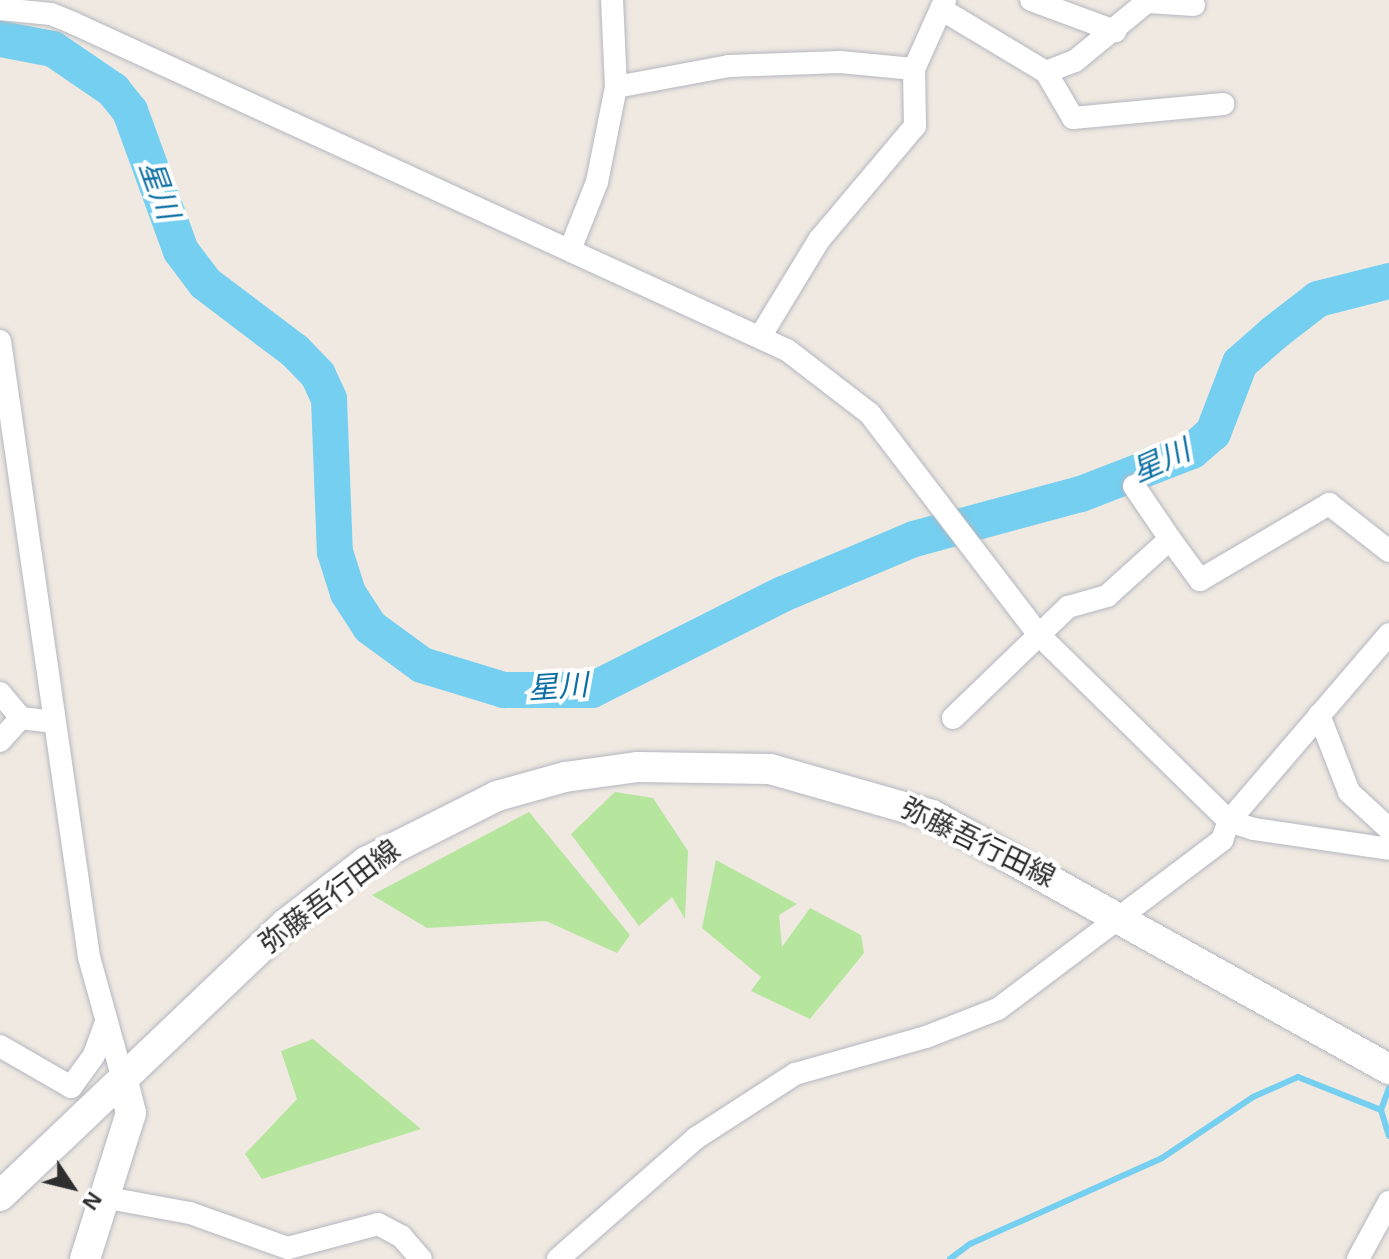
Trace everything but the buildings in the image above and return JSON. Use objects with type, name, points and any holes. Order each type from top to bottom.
[{"type":"main road","name":"弥藤吾行田線","points":[[0,1196],[287,923],[366,862],[497,796],[565,777],[703,765],[770,769],[832,783],[932,815],[1119,916],[1389,1069]]},
{"type":"main road","points":[[85,1259],[108,1198],[131,1113],[123,1080]]},
{"type":"street","points":[[570,250],[597,182],[616,87],[612,0]]},
{"type":"street","points":[[1031,0],[1115,31]]},
{"type":"street","points":[[1046,72],[1075,61],[1149,1],[1194,5]]},
{"type":"street","points":[[760,337],[819,240],[915,126],[914,69],[943,5],[1046,72],[1073,118],[1223,104]]},
{"type":"street","points":[[0,9],[51,14],[73,23],[787,350],[870,414],[1039,635],[1229,821],[1254,829],[1389,849]]},
{"type":"street","points":[[616,87],[729,66],[840,62],[914,69]]},
{"type":"street","points":[[0,341],[89,957],[105,1025],[123,1080]]},
{"type":"street","points":[[1134,486],[1200,580],[1329,504],[1389,551]]},
{"type":"street","points":[[953,718],[1068,607],[1107,596],[1170,539]]},
{"type":"street","points":[[558,1259],[696,1138],[795,1074],[926,1037],[998,1009],[1222,840],[1229,821],[1389,634]]},
{"type":"street","points":[[0,693],[21,718],[54,722]]},
{"type":"street","points":[[1319,715],[1349,792],[1389,829]]},
{"type":"street","points":[[0,741],[21,718]]},
{"type":"street","points":[[0,1046],[71,1087],[94,1055],[105,1025]]},
{"type":"street","points":[[108,1198],[190,1213],[288,1248],[378,1224],[401,1236],[421,1259]]},
{"type":"street","points":[[1358,1259],[1389,1202]]},
{"type":"green space","points":[[615,792],[653,798],[688,851],[685,919],[672,897],[639,926],[571,834]]},
{"type":"green space","points":[[529,812],[630,935],[617,953],[546,921],[427,928],[372,895]]},
{"type":"green space","points":[[716,860],[797,904],[779,915],[782,947],[810,908],[861,935],[864,953],[810,1019],[751,991],[761,977],[702,928]]},
{"type":"green space","points":[[313,1039],[421,1129],[262,1179],[245,1154],[297,1099],[281,1051]]},
{"type":"waterway","name":"星川","points":[[0,39],[53,49],[113,90],[130,111],[181,251],[205,283],[295,351],[318,375],[329,399],[335,552],[348,593],[370,627],[422,665],[504,690],[592,690],[783,594],[914,539],[1081,494],[1192,451],[1213,433],[1240,363],[1274,333],[1318,299],[1389,281]]},
{"type":"waterway","points":[[950,1259],[970,1244],[1162,1158],[1253,1097],[1298,1077],[1381,1110]]},
{"type":"waterway","points":[[1389,1088],[1381,1110],[1389,1136]]}]
